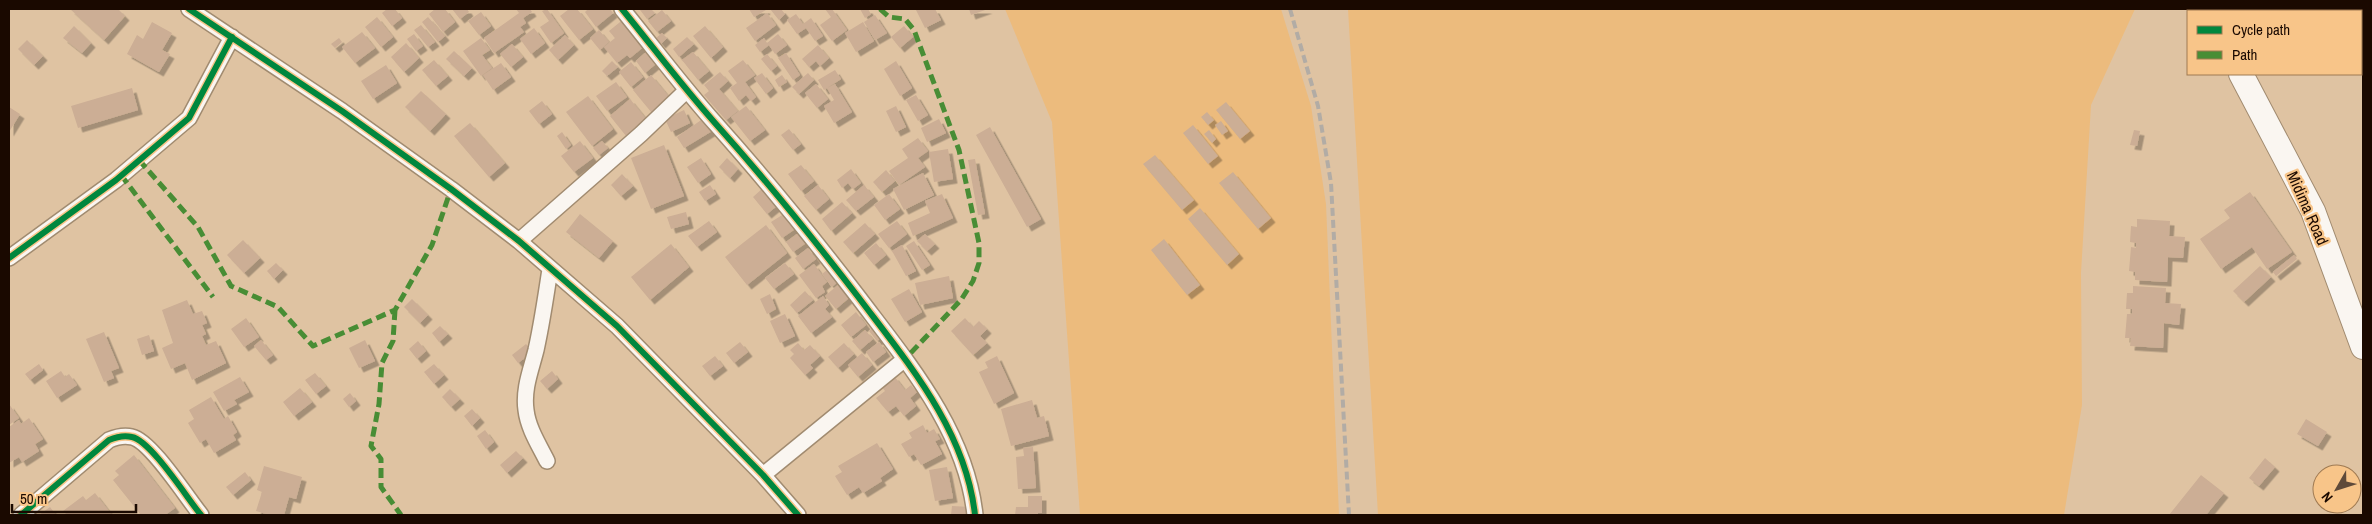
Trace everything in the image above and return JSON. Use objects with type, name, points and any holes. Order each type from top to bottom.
[{"type":"main road","name":"Midima Road","points":[[2242,75],[2313,211],[2363,347]]},
{"type":"street","points":[[189,9],[342,111],[451,189],[519,241],[617,326],[763,475],[798,515]]},
{"type":"street","points":[[622,9],[687,90],[778,193],[905,359],[946,425],[966,468],[975,515]]},
{"type":"street","points":[[9,258],[116,180],[189,118],[232,37]]},
{"type":"street","points":[[519,241],[641,134],[687,90]]},
{"type":"street","points":[[547,461],[533,434],[526,410],[526,392],[528,374],[536,351],[550,269]]},
{"type":"street","points":[[763,475],[905,359]]},
{"type":"street","points":[[21,515],[109,440],[116,437],[132,436],[150,448],[201,515]]},
{"type":"shaded area","points":[[1005,9],[1281,9],[1311,106],[1326,204],[1339,515],[1080,515],[1052,122]]},
{"type":"shaded area","points":[[1348,9],[2135,9],[2091,105],[2081,273],[2082,405],[2064,515],[1378,515]]},
{"type":"building","points":[[70,9],[118,9],[125,16],[104,40]]},
{"type":"building","points":[[387,9],[395,9],[402,18],[392,26],[382,13]]},
{"type":"building","points":[[435,9],[445,9],[455,22],[443,32],[429,14]]},
{"type":"building","points":[[452,9],[467,9],[469,12],[460,19]]},
{"type":"building","points":[[516,9],[530,9],[532,12],[523,18],[526,23],[520,27],[524,32],[494,53],[484,38],[519,13]]},
{"type":"building","points":[[547,9],[564,33],[551,43],[540,27],[549,21],[542,11]]},
{"type":"building","points":[[569,9],[577,9],[593,29],[579,40],[560,16]]},
{"type":"building","points":[[588,9],[610,9],[613,13],[596,27],[585,12]]},
{"type":"building","points":[[641,9],[651,9],[655,13],[647,19]]},
{"type":"building","points":[[749,9],[765,9],[766,10],[754,17]]},
{"type":"building","points":[[770,9],[781,9],[785,14],[779,20]]},
{"type":"building","points":[[825,9],[832,9],[847,30],[832,41],[820,25],[831,17]]},
{"type":"building","points":[[860,9],[868,9],[871,14],[865,18]]},
{"type":"building","points":[[935,9],[941,20],[925,28],[916,10]]},
{"type":"building","points":[[969,9],[988,9],[971,15]]},
{"type":"building","points":[[662,10],[671,21],[657,32],[648,21]]},
{"type":"building","points":[[481,12],[491,26],[479,35],[468,21]]},
{"type":"building","points":[[767,13],[776,25],[755,41],[746,28]]},
{"type":"building","points":[[796,14],[803,24],[811,18],[823,36],[815,41],[806,28],[797,34],[787,20]]},
{"type":"building","points":[[875,15],[887,33],[875,40],[864,22]]},
{"type":"building","points":[[377,17],[393,37],[381,47],[365,27]]},
{"type":"building","points":[[428,17],[445,36],[438,42],[422,22]]},
{"type":"building","points":[[625,18],[647,44],[630,58],[627,55],[617,63],[604,47],[615,38],[609,31]]},
{"type":"building","points":[[152,22],[172,33],[162,50],[170,54],[159,72],[127,54],[137,35],[143,39]]},
{"type":"building","points":[[863,22],[874,41],[856,52],[845,33]]},
{"type":"building","points":[[421,25],[435,42],[428,47],[414,30]]},
{"type":"building","points":[[74,26],[91,43],[82,53],[63,38]]},
{"type":"building","points":[[705,26],[723,47],[711,58],[693,36]]},
{"type":"building","points":[[904,26],[913,37],[900,48],[891,37]]},
{"type":"building","points":[[534,28],[545,43],[531,54],[520,39]]},
{"type":"building","points":[[599,30],[609,42],[600,50],[590,38]]},
{"type":"building","points":[[362,32],[375,48],[355,63],[342,47]]},
{"type":"building","points":[[662,33],[667,38],[661,44],[656,38]]},
{"type":"building","points":[[414,34],[423,46],[416,51],[407,39]]},
{"type":"building","points":[[778,34],[787,45],[775,54],[769,45],[760,52],[755,45],[764,38],[767,43]]},
{"type":"building","points":[[565,35],[574,45],[558,60],[549,50]]},
{"type":"building","points":[[687,37],[694,44],[679,57],[673,49]]},
{"type":"building","points":[[339,38],[342,42],[335,48],[331,44]]},
{"type":"building","points":[[481,38],[490,50],[482,55],[492,68],[481,76],[463,51]]},
{"type":"building","points":[[27,40],[43,56],[34,65],[18,49]]},
{"type":"building","points":[[406,43],[419,58],[404,72],[391,57]]},
{"type":"building","points":[[512,44],[523,57],[511,67],[500,54]]},
{"type":"building","points":[[818,45],[829,58],[820,66],[816,61],[809,67],[802,59]]},
{"type":"building","points":[[454,51],[472,68],[464,76],[446,59]]},
{"type":"building","points":[[647,51],[657,63],[645,73],[636,61]]},
{"type":"building","points":[[693,52],[709,71],[698,80],[682,60]]},
{"type":"building","points":[[786,53],[800,75],[793,80],[778,58]]},
{"type":"building","points":[[767,54],[777,66],[771,71],[761,59]]},
{"type":"building","points":[[434,60],[448,76],[436,86],[422,70]]},
{"type":"building","points":[[743,60],[755,75],[745,82],[756,97],[751,101],[746,95],[739,101],[730,88],[737,83],[728,71]]},
{"type":"building","points":[[612,61],[618,67],[607,76],[602,71]]},
{"type":"building","points":[[896,61],[912,88],[900,96],[884,69]]},
{"type":"building","points":[[631,62],[643,77],[631,87],[619,72]]},
{"type":"building","points":[[501,63],[511,77],[493,90],[483,75]]},
{"type":"building","points":[[386,65],[397,83],[373,99],[361,81]]},
{"type":"building","points":[[835,70],[841,79],[824,90],[818,80]]},
{"type":"building","points":[[720,72],[728,81],[719,89],[738,111],[726,120],[704,95],[709,91],[704,85]]},
{"type":"building","points":[[762,73],[773,88],[766,94],[754,78]]},
{"type":"building","points":[[808,73],[814,80],[799,94],[792,87]]},
{"type":"building","points":[[651,75],[670,98],[652,113],[633,90]]},
{"type":"building","points":[[782,75],[787,82],[779,87],[775,80]]},
{"type":"building","points":[[616,82],[627,97],[607,111],[596,96]]},
{"type":"building","points":[[816,84],[828,99],[817,108],[805,93]]},
{"type":"building","points":[[835,84],[852,112],[834,123],[824,106],[834,100],[827,88]]},
{"type":"building","points":[[132,88],[138,110],[78,128],[71,106]]},
{"type":"building","points":[[421,91],[446,114],[430,131],[405,107]]},
{"type":"building","points":[[916,95],[928,115],[918,121],[906,100]]},
{"type":"building","points":[[588,96],[613,129],[592,146],[566,112]]},
{"type":"building","points":[[630,99],[647,120],[627,137],[610,116]]},
{"type":"building","points":[[542,101],[552,114],[539,124],[529,111]]},
{"type":"building","points":[[1226,102],[1250,131],[1240,139],[1216,110]]},
{"type":"building","points":[[746,106],[765,130],[750,141],[731,117]]},
{"type":"building","points":[[896,106],[906,127],[896,132],[886,111]]},
{"type":"building","points":[[9,107],[20,114],[9,132]]},
{"type":"building","points":[[684,110],[690,123],[671,132],[665,119]]},
{"type":"building","points":[[1207,112],[1214,120],[1208,125],[1201,117]]},
{"type":"building","points":[[704,118],[712,131],[684,148],[677,137]]},
{"type":"building","points":[[939,119],[946,133],[927,142],[921,128]]},
{"type":"building","points":[[1221,121],[1228,131],[1222,135],[1215,125]]},
{"type":"building","points":[[470,123],[505,163],[489,177],[454,136]]},
{"type":"building","points":[[1193,125],[1218,156],[1208,164],[1183,133]]},
{"type":"building","points":[[990,127],[1041,219],[1027,227],[976,135]]},
{"type":"building","points":[[789,129],[801,144],[793,150],[781,135]]},
{"type":"building","points":[[1209,130],[1216,139],[1212,143],[1204,134]]},
{"type":"building","points":[[2134,130],[2140,131],[2137,146],[2130,145]]},
{"type":"building","points":[[562,132],[571,145],[566,149],[557,136]]},
{"type":"building","points":[[918,138],[928,151],[918,158],[925,167],[899,185],[889,171],[908,158],[902,149]]},
{"type":"building","points":[[580,141],[593,158],[574,172],[561,156]]},
{"type":"building","points":[[602,141],[608,148],[599,155],[593,148]]},
{"type":"building","points":[[664,145],[684,196],[651,209],[631,158]]},
{"type":"building","points":[[948,149],[953,179],[934,182],[929,152]]},
{"type":"building","points":[[1155,155],[1194,200],[1182,210],[1143,164]]},
{"type":"building","points":[[701,158],[711,174],[698,183],[687,167]]},
{"type":"building","points":[[727,158],[738,169],[730,178],[719,167]]},
{"type":"building","points":[[975,159],[985,214],[978,215],[968,160]]},
{"type":"building","points":[[801,165],[814,181],[801,191],[788,174]]},
{"type":"building","points":[[851,169],[861,183],[853,189],[848,183],[842,188],[837,180]]},
{"type":"building","points":[[886,170],[895,181],[882,192],[873,182]]},
{"type":"building","points":[[1233,172],[1271,218],[1258,229],[1219,183]]},
{"type":"building","points":[[923,173],[934,195],[904,210],[893,189]]},
{"type":"building","points":[[622,174],[633,186],[621,196],[611,185]]},
{"type":"building","points":[[710,185],[716,194],[705,201],[699,192]]},
{"type":"building","points":[[818,185],[829,199],[816,210],[804,196]]},
{"type":"building","points":[[864,185],[874,197],[856,211],[846,200]]},
{"type":"building","points":[[764,187],[778,205],[767,214],[753,197]]},
{"type":"building","points":[[2250,192],[2292,252],[2267,269],[2252,247],[2221,269],[2200,239],[2230,218],[2224,210]]},
{"type":"building","points":[[889,194],[900,209],[885,220],[874,205]]},
{"type":"building","points":[[942,194],[953,218],[913,236],[908,223],[930,213],[925,201]]},
{"type":"building","points":[[842,202],[852,213],[831,231],[822,219]]},
{"type":"building","points":[[1200,208],[1239,254],[1227,265],[1188,219]]},
{"type":"building","points":[[686,212],[689,224],[671,229],[667,217]]},
{"type":"building","points":[[787,212],[798,227],[782,238],[771,222]]},
{"type":"building","points":[[580,214],[613,241],[599,258],[566,232]]},
{"type":"building","points":[[2137,219],[2170,221],[2169,236],[2185,237],[2183,258],[2168,257],[2167,282],[2135,280],[2135,272],[2129,271],[2131,247],[2136,248],[2136,243],[2130,242],[2131,226],[2137,227]]},
{"type":"building","points":[[709,221],[717,232],[697,247],[688,236]]},
{"type":"building","points":[[897,221],[907,234],[889,248],[878,234]]},
{"type":"building","points":[[865,223],[875,234],[853,253],[843,242]]},
{"type":"building","points":[[766,225],[787,253],[747,285],[725,257]]},
{"type":"building","points":[[801,231],[809,241],[793,252],[786,242]]},
{"type":"building","points":[[925,234],[935,244],[927,251],[917,241]]},
{"type":"building","points":[[1164,239],[1200,285],[1187,295],[1151,250]]},
{"type":"building","points":[[243,240],[260,258],[244,273],[227,255]]},
{"type":"building","points":[[914,241],[930,265],[922,270],[906,246]]},
{"type":"building","points":[[876,243],[886,255],[874,265],[864,253]]},
{"type":"building","points":[[671,244],[689,267],[650,300],[631,277]]},
{"type":"building","points":[[902,245],[916,271],[906,276],[892,251]]},
{"type":"building","points":[[808,248],[816,259],[803,269],[795,258]]},
{"type":"building","points":[[2294,255],[2297,259],[2276,276],[2273,272]]},
{"type":"building","points":[[276,263],[283,270],[274,279],[267,271]]},
{"type":"building","points":[[785,263],[794,274],[774,289],[765,278]]},
{"type":"building","points":[[814,264],[827,282],[822,286],[825,292],[816,298],[799,275]]},
{"type":"building","points":[[832,266],[842,278],[832,287],[822,274]]},
{"type":"building","points":[[2260,266],[2271,277],[2244,302],[2233,291]]},
{"type":"building","points":[[949,276],[953,298],[920,305],[915,283]]},
{"type":"building","points":[[839,284],[850,297],[836,309],[825,296]]},
{"type":"building","points":[[2133,286],[2166,288],[2165,303],[2181,304],[2179,325],[2164,323],[2163,348],[2130,346],[2131,338],[2125,338],[2127,314],[2132,314],[2132,309],[2126,309],[2127,293],[2133,293]]},
{"type":"building","points":[[909,289],[922,312],[905,322],[891,299]]},
{"type":"building","points":[[805,291],[813,300],[797,313],[790,305]]},
{"type":"building","points":[[770,294],[776,309],[767,314],[760,299]]},
{"type":"building","points":[[823,296],[829,305],[825,309],[832,317],[811,333],[798,316]]},
{"type":"building","points":[[412,299],[428,315],[420,323],[404,307]]},
{"type":"building","points":[[187,300],[193,314],[202,311],[207,323],[202,325],[206,334],[202,336],[206,345],[216,341],[226,363],[192,380],[185,363],[171,369],[162,348],[173,343],[162,310]]},
{"type":"building","points":[[856,312],[866,325],[851,337],[841,325]]},
{"type":"building","points":[[785,314],[795,336],[780,343],[770,321]]},
{"type":"building","points":[[246,318],[259,337],[244,347],[231,329]]},
{"type":"building","points":[[965,318],[973,327],[979,321],[987,329],[980,336],[987,343],[973,355],[951,331]]},
{"type":"building","points":[[877,325],[885,335],[877,341],[869,331]]},
{"type":"building","points":[[440,326],[448,334],[439,342],[432,333]]},
{"type":"building","points":[[865,330],[873,339],[860,350],[852,341]]},
{"type":"building","points":[[104,332],[119,368],[111,371],[114,378],[104,382],[86,339]]},
{"type":"building","points":[[149,335],[154,351],[142,355],[137,339]]},
{"type":"building","points":[[261,340],[273,355],[266,360],[254,346]]},
{"type":"building","points":[[365,340],[375,361],[359,368],[349,348]]},
{"type":"building","points":[[418,341],[426,351],[417,359],[409,349]]},
{"type":"building","points":[[740,342],[748,352],[734,363],[726,353]]},
{"type":"building","points":[[879,342],[886,352],[873,362],[866,352]]},
{"type":"building","points":[[798,343],[804,350],[810,345],[820,356],[810,365],[813,368],[805,375],[790,358],[794,354],[790,350]]},
{"type":"building","points":[[844,343],[854,354],[838,368],[828,357]]},
{"type":"building","points":[[526,344],[533,352],[518,363],[512,355]]},
{"type":"building","points":[[862,353],[872,365],[858,377],[848,365]]},
{"type":"building","points":[[715,356],[723,366],[710,376],[702,366]]},
{"type":"building","points":[[997,356],[1014,393],[994,404],[979,372],[988,368],[985,362]]},
{"type":"building","points":[[39,364],[43,370],[30,380],[25,374]]},
{"type":"building","points":[[434,364],[444,375],[434,384],[424,372]]},
{"type":"building","points":[[61,371],[65,377],[69,374],[77,385],[57,398],[46,381]]},
{"type":"building","points":[[552,371],[558,379],[547,389],[540,381]]},
{"type":"building","points":[[315,373],[326,386],[316,394],[305,380]]},
{"type":"building","points":[[894,376],[905,390],[911,385],[917,392],[910,398],[916,406],[904,416],[896,406],[888,412],[876,398],[885,391],[881,386]]},
{"type":"building","points":[[240,377],[249,392],[234,400],[237,404],[224,411],[213,392]]},
{"type":"building","points":[[300,388],[312,402],[294,416],[283,402]]},
{"type":"building","points":[[450,389],[460,399],[451,407],[442,397]]},
{"type":"building","points":[[350,393],[356,401],[349,407],[343,399]]},
{"type":"building","points":[[211,397],[224,419],[228,416],[237,432],[233,435],[236,440],[214,453],[206,439],[200,443],[188,423],[194,419],[189,410]]},
{"type":"building","points":[[1032,400],[1037,418],[1044,416],[1049,436],[1011,446],[1001,409]]},
{"type":"building","points":[[9,404],[19,418],[9,425]]},
{"type":"building","points":[[472,409],[480,418],[472,426],[464,416]]},
{"type":"building","points":[[29,418],[43,439],[35,444],[39,451],[22,462],[19,457],[9,463],[9,427],[19,420],[21,424]]},
{"type":"building","points":[[2306,419],[2327,432],[2318,446],[2297,434]]},
{"type":"building","points":[[923,425],[927,433],[934,429],[940,439],[935,441],[942,454],[921,465],[914,454],[909,457],[901,444],[912,438],[909,433]]},
{"type":"building","points":[[485,430],[494,442],[486,449],[477,436]]},
{"type":"building","points":[[877,443],[893,469],[880,478],[882,481],[863,493],[859,487],[847,495],[835,476],[842,472],[838,466]]},
{"type":"building","points":[[1033,447],[1036,488],[1018,489],[1016,457],[1024,456],[1023,448]]},
{"type":"building","points":[[516,451],[523,458],[507,473],[500,465]]},
{"type":"building","points":[[134,455],[175,508],[165,515],[141,515],[113,480],[119,475],[115,471]]},
{"type":"building","points":[[2265,458],[2275,467],[2259,486],[2249,478]]},
{"type":"building","points":[[264,466],[302,477],[296,499],[289,497],[284,515],[270,515],[256,511],[262,492],[257,490]]},
{"type":"building","points":[[947,467],[953,498],[935,501],[929,470]]},
{"type":"building","points":[[245,472],[251,480],[233,495],[226,487]]},
{"type":"building","points":[[2201,475],[2224,493],[2206,515],[2169,515]]},
{"type":"building","points":[[95,493],[112,515],[67,515],[63,511],[83,496],[86,500]]},
{"type":"building","points":[[1028,496],[1042,496],[1042,513],[1038,513],[1038,515],[1015,515],[1016,507],[1028,507]]},
{"type":"building","points":[[952,506],[971,507],[971,515],[951,515]]},
{"type":"building","points":[[50,507],[56,515],[39,515]]},
{"type":"railway","points":[[1290,9],[1318,106],[1331,183],[1349,515]]},
{"type":"marked path","points":[[880,9],[889,17],[905,19],[914,30],[959,150],[979,243],[979,263],[973,281],[961,300],[905,359]]},
{"type":"marked path","points":[[139,160],[198,227],[231,286],[278,307],[313,346],[395,310],[432,245],[451,189]]},
{"type":"marked path","points":[[121,175],[213,297]]},
{"type":"marked path","points":[[395,310],[393,341],[382,363],[379,404],[371,446],[381,459],[381,487],[401,515]]},
{"type":"cycle path","points":[[189,9],[342,111],[451,189],[519,241],[617,326],[763,475],[798,515]]},
{"type":"cycle path","points":[[622,9],[691,95],[807,231],[915,373],[932,399],[960,455],[969,484],[975,515]]},
{"type":"cycle path","points":[[9,258],[116,180],[189,118],[232,37]]},
{"type":"cycle path","points":[[21,515],[109,440],[126,436],[140,441],[149,448],[201,515]]}]
